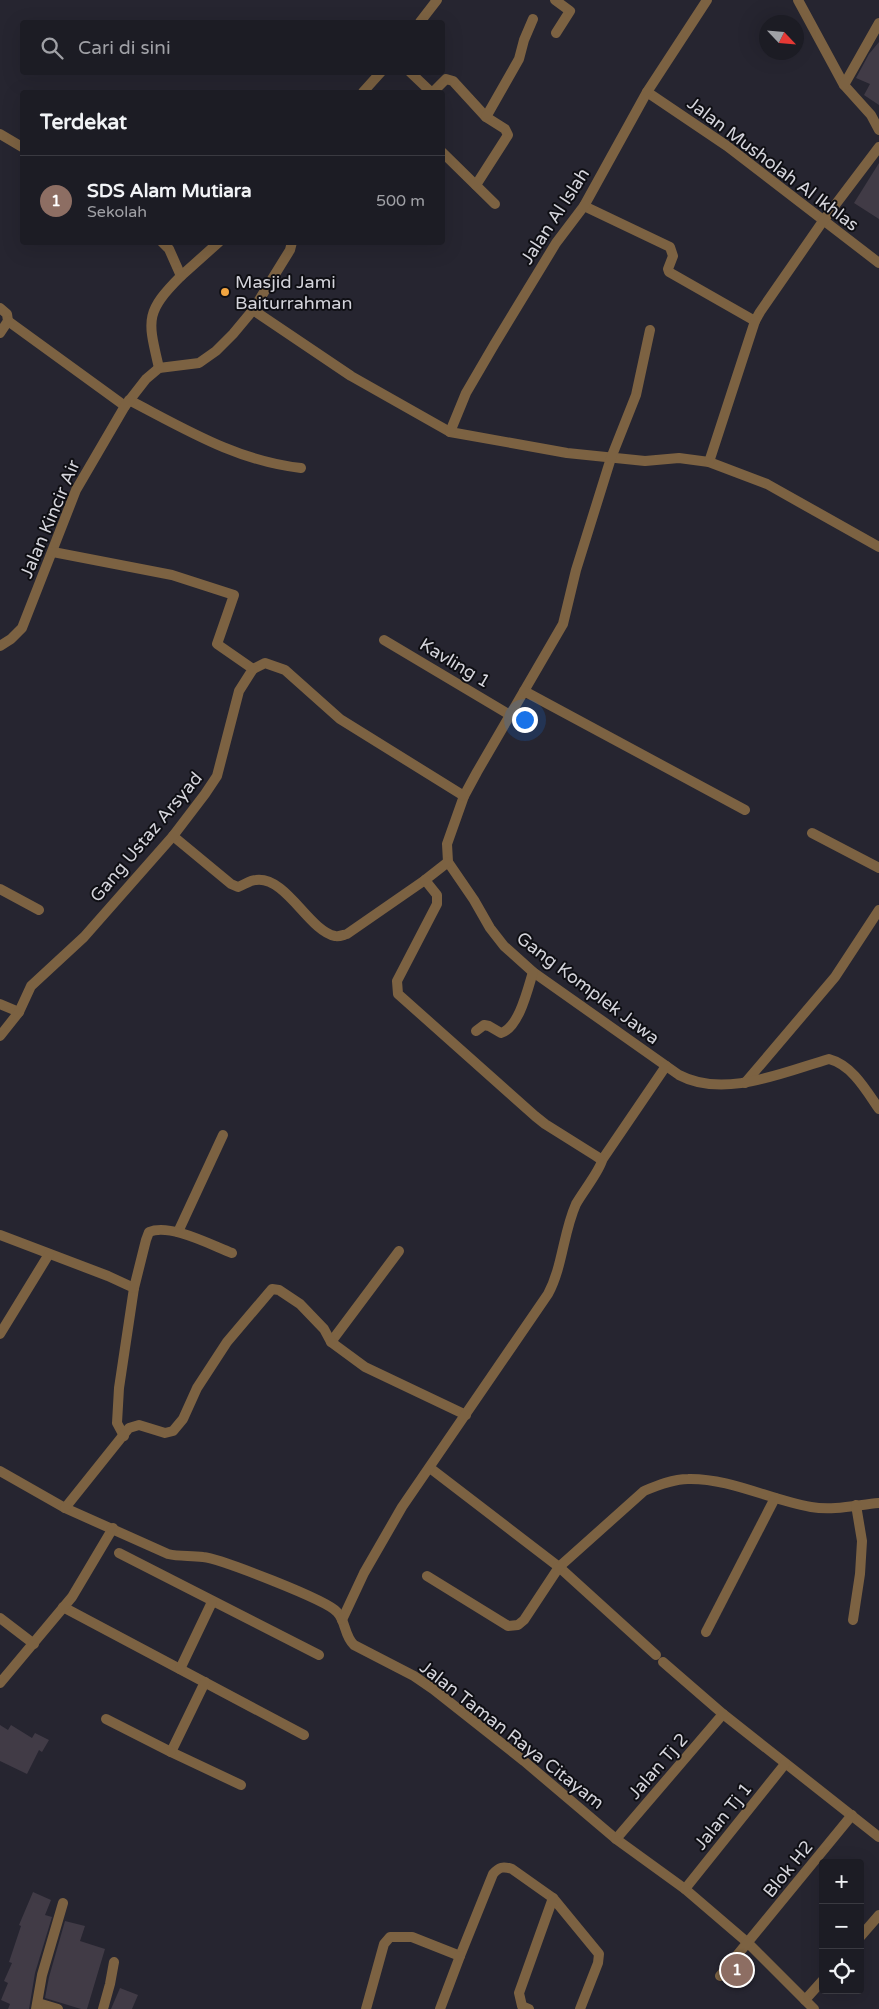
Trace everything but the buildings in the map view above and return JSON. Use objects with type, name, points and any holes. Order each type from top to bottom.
[{"type":"street","points":[[422,20],[437,0]]},
{"type":"street","points":[[555,0],[570,11],[556,33]]},
{"type":"street","name":"Jalan Al Islah","points":[[450,432],[466,393],[556,243],[584,206],[647,92],[708,0]]},
{"type":"street","points":[[798,0],[844,86],[871,115],[879,130]]},
{"type":"street","points":[[486,117],[519,59],[524,40],[530,30],[533,19]]},
{"type":"street","points":[[844,86],[879,23]]},
{"type":"street","points":[[365,90],[378,75]]},
{"type":"street","points":[[413,75],[429,90]]},
{"type":"street","points":[[435,90],[446,79],[453,81],[486,117],[505,129],[508,135],[476,185]]},
{"type":"street","name":"Jalan Musholah Al Ikhlas","points":[[647,92],[727,146],[879,263]]},
{"type":"street","points":[[1,136],[20,146]]},
{"type":"street","points":[[709,462],[755,321],[772,293],[823,221],[879,147]]},
{"type":"street","points":[[445,155],[495,204]]},
{"type":"street","points":[[584,206],[670,247],[673,256],[668,269],[669,272],[755,321]]},
{"type":"street","points":[[165,245],[169,249],[180,276]]},
{"type":"street","points":[[216,245],[162,294],[152,312],[151,335],[159,368],[199,363],[222,346],[253,310],[291,245]]},
{"type":"street","points":[[0,308],[7,314],[8,321],[0,333]]},
{"type":"street","points":[[253,310],[351,376],[450,432],[611,458],[645,461],[679,458],[709,462],[767,484],[879,547]]},
{"type":"street","points":[[8,321],[127,403],[222,448],[286,466],[301,468]]},
{"type":"street","points":[[173,836],[231,884],[238,887],[258,879],[272,884],[282,890],[327,933],[337,936],[347,934],[448,862],[447,844],[464,796],[563,624],[576,570],[611,458],[636,394],[650,330]]},
{"type":"street","name":"Jalan Kincir Air","points":[[0,646],[11,639],[22,628],[76,490],[127,403],[146,378],[159,368]]},
{"type":"street","points":[[53,552],[172,575],[234,595],[217,644],[253,669],[265,663],[285,670],[340,719],[464,796]]},
{"type":"street","name":"Kavling 1","points":[[384,640],[510,715]]},
{"type":"street","name":"Gang Ustaz Arsyad","points":[[0,1036],[19,1012],[31,986],[84,937],[173,836],[217,776],[239,691],[253,669]]},
{"type":"street","points":[[524,691],[744,810]]},
{"type":"street","points":[[812,833],[879,868]]},
{"type":"street","name":"Gang Komplek Jawa","points":[[448,862],[496,936],[534,972],[666,1066],[692,1082],[705,1085],[745,1083],[829,1059],[840,1062],[875,1095],[879,1109]]},
{"type":"street","points":[[425,880],[437,895],[437,904],[397,981],[398,994],[545,1124],[602,1160]]},
{"type":"street","points":[[0,889],[39,910]]},
{"type":"street","points":[[745,1083],[835,977],[879,910]]},
{"type":"street","points":[[476,1031],[484,1025],[501,1032],[511,1027],[520,1012],[534,972]]},
{"type":"street","points":[[0,1004],[19,1012]]},
{"type":"street","points":[[342,1620],[364,1573],[402,1507],[551,1289],[576,1206],[601,1165],[602,1160],[666,1066]]},
{"type":"street","points":[[178,1232],[223,1135]]},
{"type":"street","points":[[124,1436],[117,1423],[119,1388],[134,1288],[149,1232],[153,1230],[168,1230],[178,1232],[232,1253]]},
{"type":"street","points":[[0,1235],[108,1276],[134,1288]]},
{"type":"street","points":[[332,1342],[400,1251]]},
{"type":"street","points":[[0,1334],[49,1254]]},
{"type":"street","points":[[65,1508],[129,1428],[139,1425],[165,1433],[174,1432],[183,1419],[197,1388],[227,1342],[272,1289],[279,1290],[308,1310],[324,1328],[332,1342],[365,1367],[466,1415]]},
{"type":"street","points":[[430,1468],[559,1567],[723,1714],[879,1837]]},
{"type":"street","name":"Jalan Taman Raya Citayam","points":[[0,1470],[65,1508],[168,1554],[202,1556],[274,1582],[330,1606],[338,1613],[347,1639],[354,1645],[414,1676],[524,1761],[616,1838],[685,1889],[748,1943],[814,2009]]},
{"type":"street","points":[[428,1576],[508,1626],[518,1625],[524,1620],[559,1567],[644,1491],[660,1484],[698,1479],[726,1484],[811,1507],[826,1508],[879,1503]]},
{"type":"street","points":[[706,1632],[775,1498]]},
{"type":"street","points":[[853,1620],[860,1574],[862,1541],[856,1505]]},
{"type":"street","points":[[0,1683],[72,1597],[113,1528]]},
{"type":"street","points":[[119,1553],[319,1655]]},
{"type":"street","points":[[180,1670],[212,1602]]},
{"type":"street","points":[[63,1607],[304,1735]]},
{"type":"street","points":[[0,1618],[34,1644]]},
{"type":"street","points":[[171,1752],[205,1682]]},
{"type":"street","name":"Jalan Tj 2","points":[[616,1838],[723,1714]]},
{"type":"street","points":[[106,1719],[241,1785]]},
{"type":"street","name":"Jalan Tj 1","points":[[685,1889],[786,1764]]},
{"type":"street","name":"Blok H2","points":[[720,1976],[852,1815]]},
{"type":"street","points":[[440,2009],[493,1874],[497,1869],[505,1867],[512,1869],[553,1898],[599,1954],[598,1963],[580,2009]]},
{"type":"street","points":[[529,2009],[522,2006],[519,1993],[553,1898]]},
{"type":"street","points":[[58,2009],[37,2006],[42,1975],[63,1903]]},
{"type":"street","points":[[864,1932],[879,1915]]},
{"type":"street","points":[[366,2009],[384,1944],[390,1937],[412,1937],[460,1956]]},
{"type":"street","points":[[103,2009],[114,1962]]},
{"type":"street","points":[[805,2000],[819,1984]]},
{"type":"place","name":"Masjid Jami Baiturrahman","points":[[225,292]]},
{"type":"place","name":"SDS Alam Mutiara","points":[[737,1970]]}]
